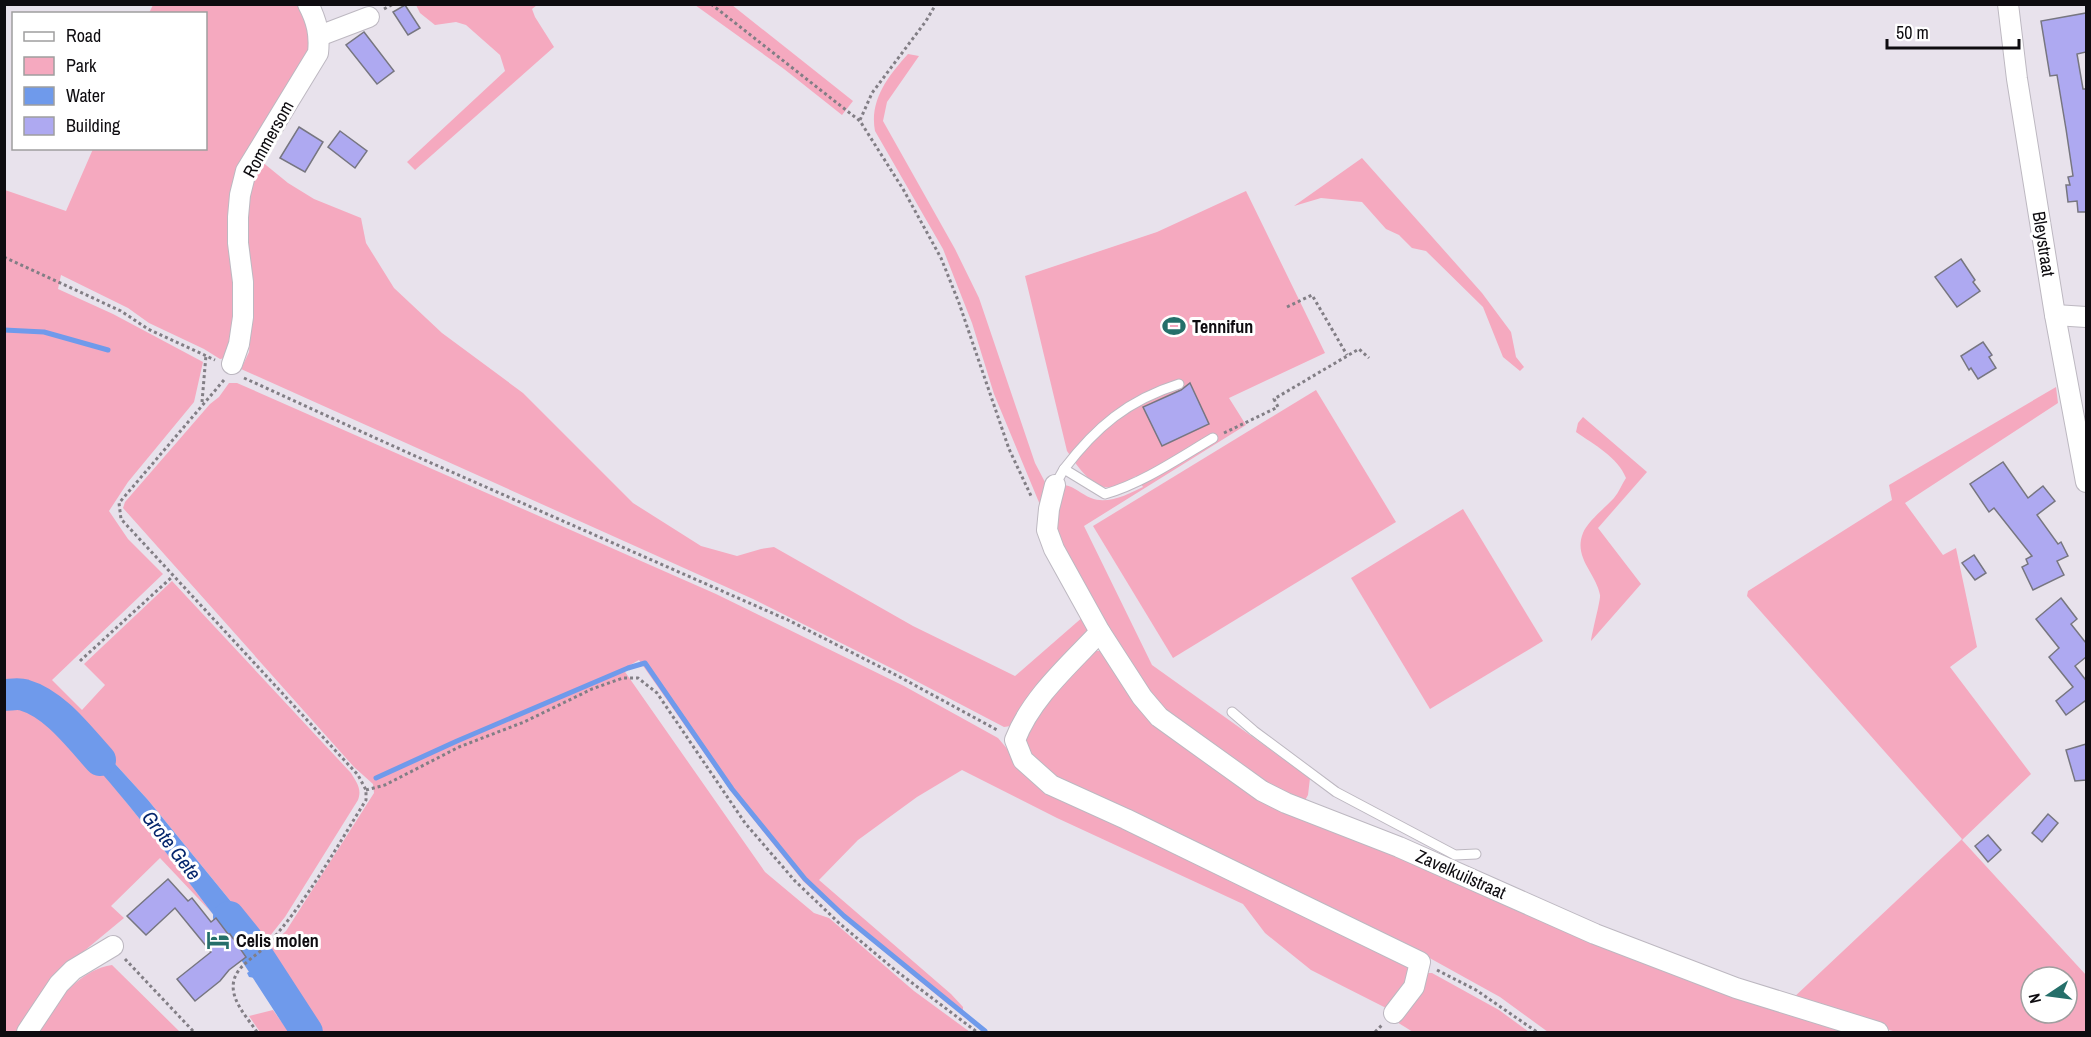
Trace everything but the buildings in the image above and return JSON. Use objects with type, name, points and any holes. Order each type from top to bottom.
[{"type":"street","points":[[308,4],[316,20],[320,36],[369,17]]},
{"type":"street","name":"Bleystraat","points":[[2008,4],[2017,79],[2055,315],[2086,482]]},
{"type":"street","name":"Rommersom","points":[[229,371],[239,344],[243,317],[243,282],[237,217],[246,171],[318,54],[320,36]]},
{"type":"street","points":[[2055,315],[2086,317]]},
{"type":"street","name":"Zavelkuilstraat","points":[[1059,477],[1049,509],[1047,530],[1054,549],[1100,632],[1142,697],[1159,717],[1262,791],[1295,807],[1399,847],[1595,934],[1736,988],[1878,1032]]},
{"type":"street","points":[[1100,632],[1052,683],[1021,725],[1015,740],[1023,760],[1051,785],[1420,962],[1414,987],[1394,1013]]},
{"type":"street","points":[[27,1032],[60,984],[73,970],[113,946]]},
{"type":"lane","points":[[1179,384],[1153,392],[1128,406],[1085,441],[1059,477],[1105,494],[1138,481],[1213,438]]},
{"type":"lane","points":[[1232,712],[1336,792],[1455,855],[1476,854]]},
{"type":"path","points":[[711,4],[860,121],[903,189],[941,258],[959,303],[1009,449],[1033,500]]},
{"type":"path","points":[[860,121],[872,93],[926,21],[936,4]]},
{"type":"path","points":[[4,257],[121,311],[148,328],[206,355],[229,371],[404,451],[788,620],[896,675],[1015,740]]},
{"type":"path","points":[[1287,307],[1312,295],[1348,355]]},
{"type":"path","points":[[1213,438],[1278,407],[1274,399],[1359,349],[1369,358]]},
{"type":"path","points":[[202,404],[206,355]]},
{"type":"path","points":[[229,371],[119,503],[121,519],[358,775],[366,790],[366,800],[286,925],[247,962],[234,979],[233,995],[257,1032]]},
{"type":"path","points":[[80,661],[173,576]]},
{"type":"path","points":[[366,790],[385,784],[459,747],[524,722],[592,689],[623,678],[638,678],[657,693],[745,824],[795,881],[895,970],[977,1032]]},
{"type":"path","points":[[113,946],[194,1032]]},
{"type":"path","points":[[1420,962],[1476,990],[1537,1032]]},
{"type":"green space","points":[[153,5],[300,5],[315,39],[240,173],[239,322],[226,358],[220,359],[149,323],[128,308],[61,275],[58,289],[113,314],[203,362],[194,402],[128,482],[109,511],[128,539],[163,574],[52,680],[82,710],[105,685],[84,664],[172,581],[351,773],[359,789],[358,800],[285,917],[262,946],[256,949],[243,931],[243,922],[246,920],[148,800],[75,720],[41,691],[27,688],[5,689],[5,190],[66,211],[93,150],[207,150],[207,12],[150,12]]},
{"type":"green space","points":[[416,5],[537,5],[532,9],[535,17],[554,47],[415,170],[407,162],[505,71],[500,55],[466,25],[456,22],[435,25],[420,13]]},
{"type":"green space","points":[[695,5],[732,5],[853,101],[842,115],[784,69]]},
{"type":"green space","points":[[908,54],[919,56],[887,102],[883,121],[955,249],[979,298],[1035,463],[1046,484],[1043,512],[994,394],[972,323],[943,249],[875,131],[875,109],[882,89]]},
{"type":"green space","points":[[1362,158],[1482,293],[1511,332],[1516,357],[1524,367],[1520,371],[1503,357],[1483,307],[1426,251],[1412,248],[1399,235],[1386,229],[1362,202],[1321,198],[1294,206]]},
{"type":"green space","points":[[261,161],[288,183],[314,199],[361,218],[366,243],[394,288],[442,333],[523,393],[633,503],[701,546],[737,556],[774,547],[913,626],[1015,676],[1084,616],[1092,628],[1011,726],[1004,727],[753,599],[241,369],[249,352],[253,305],[246,274],[244,190]]},
{"type":"green space","name":"Tennifun","points":[[1246,191],[1325,353],[1229,398],[1246,425],[1084,526],[1152,665],[1310,778],[1308,795],[1303,804],[1268,788],[1169,717],[1125,664],[1057,538],[1056,510],[1065,485],[1097,500],[1118,498],[1143,487],[1136,476],[1117,486],[1099,485],[1086,476],[1067,451],[1025,276],[1157,232]]},
{"type":"green space","points":[[229,383],[237,383],[716,594],[904,686],[998,738],[1015,758],[1020,770],[1043,791],[1408,963],[1413,972],[1388,1009],[1311,970],[1265,933],[1243,904],[1057,818],[962,770],[917,797],[858,840],[819,880],[951,994],[963,1007],[963,1013],[949,1005],[842,917],[803,881],[730,790],[639,660],[623,669],[765,872],[814,913],[829,918],[914,991],[970,1032],[318,1032],[270,959],[262,953],[286,931],[374,793],[373,784],[354,767],[123,508],[125,502]]},
{"type":"green space","points":[[2056,387],[2058,403],[1905,503],[1943,555],[1956,548],[1977,647],[1950,667],[2031,774],[1962,840],[2077,965],[2019,965],[2019,1025],[2079,1025],[2079,967],[2086,975],[2086,1032],[1896,1032],[1791,1000],[1962,839],[1747,596],[1748,591],[1892,500],[1889,485]]},
{"type":"green space","points":[[1316,390],[1396,522],[1173,658],[1093,526]]},
{"type":"green space","points":[[1583,417],[1647,472],[1598,528],[1641,584],[1591,641],[1600,595],[1583,558],[1581,542],[1585,528],[1614,498],[1626,478],[1611,457],[1576,432],[1578,423]]},
{"type":"green space","points":[[1463,509],[1543,641],[1430,709],[1351,578]]},
{"type":"green space","points":[[1093,651],[1100,651],[1109,657],[1255,793],[1859,1032],[1548,1032],[1500,997],[1426,956],[1048,776],[1025,749],[1025,729],[1084,657]]},
{"type":"green space","points":[[5,703],[22,703],[41,711],[68,736],[103,773],[212,913],[160,858],[111,906],[124,918],[72,961],[20,1032],[5,1032]]},
{"type":"green space","points":[[112,965],[180,1032],[35,1032],[58,1001],[77,982],[99,968]]},
{"type":"green space","points":[[1424,973],[1432,973],[1499,1010],[1529,1032],[1413,1032],[1392,1019]]},
{"type":"green space","points":[[273,1010],[289,1032],[260,1032],[249,1016]]},
{"type":"water","points":[[75,720],[148,800],[246,920],[243,922],[246,929],[243,931],[256,949],[246,957],[231,934],[228,934],[131,808],[68,736]]},
{"type":"water","points":[[262,953],[270,959],[314,1029],[308,1032],[289,1032],[255,978],[249,977],[247,973],[253,969],[250,963]]},
{"type":"waterway","points":[[4,330],[44,332],[108,350]]},
{"type":"waterway","points":[[376,778],[457,741],[628,668],[645,663],[732,789],[805,879],[844,916],[985,1031]]},
{"type":"waterway","name":"Grote Gete","points":[[4,695],[24,695],[46,706],[66,722],[100,760]]},
{"type":"waterway","name":"Grote Gete","points":[[229,917],[246,938],[307,1032]]},
{"type":"place","name":"Tennifun","points":[[1174,326]]},
{"type":"place","name":"Celis molen","points":[[218,940]]}]
